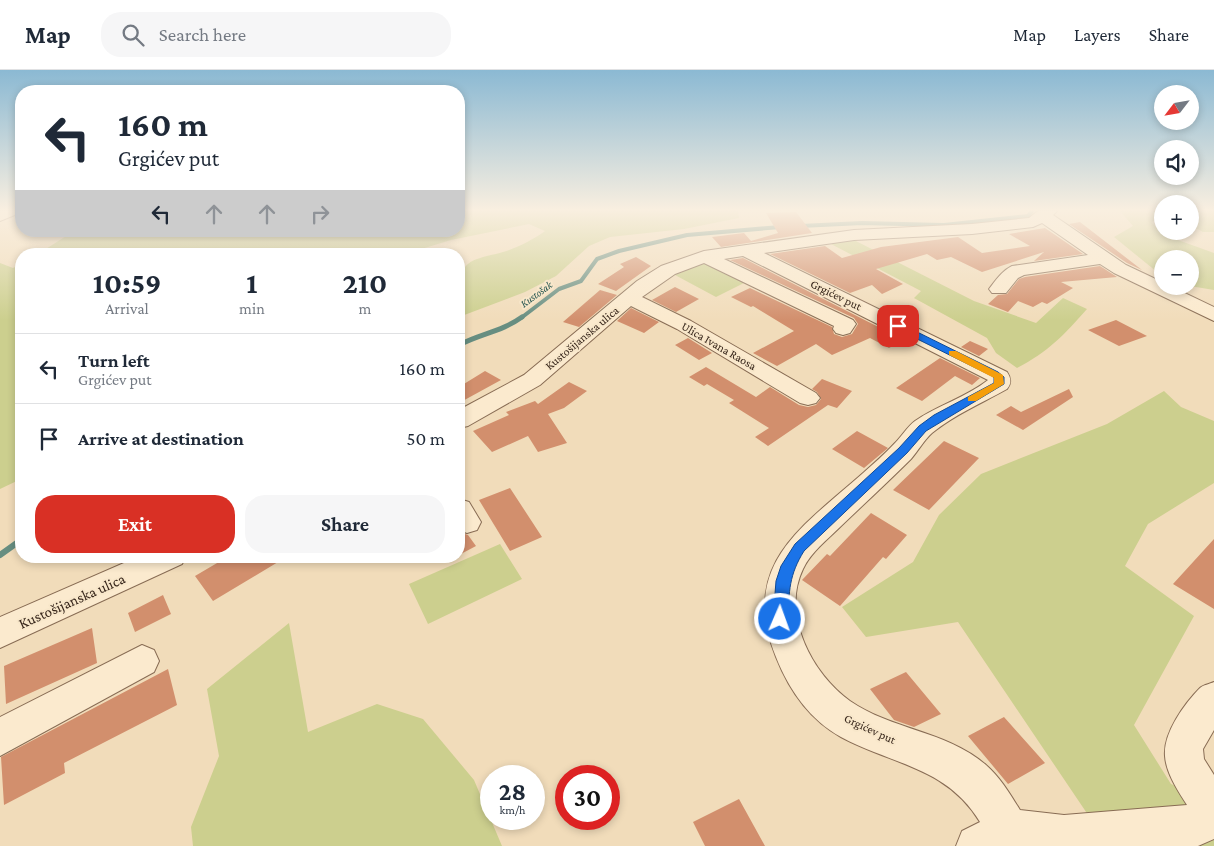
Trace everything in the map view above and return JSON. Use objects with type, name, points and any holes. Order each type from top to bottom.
[{"type":"street","name":"Kustošijanska ulica","points":[[465,417],[532,380],[629,298],[668,270],[704,256],[765,247]]},
{"type":"street","points":[[1089,247],[1103,258],[1154,283]]},
{"type":"street","name":"Grgićev put","points":[[745,250],[999,377],[999,384],[938,417],[922,428],[903,451],[800,547],[788,566],[783,581],[780,610],[785,639],[797,665],[823,700],[838,714],[854,724],[953,766],[971,778],[985,793],[992,838]]},
{"type":"street","points":[[704,256],[846,324],[843,329]]},
{"type":"street","points":[[999,288],[1011,274],[1019,270],[1103,258]]},
{"type":"street","points":[[1177,295],[1214,315]]},
{"type":"street","points":[[1198,295],[1214,299]]},
{"type":"street","name":"Ulica Ivana Raosa","points":[[629,298],[684,325],[808,398]]},
{"type":"street","name":"Kustošijanska ulica","points":[[0,633],[155,563]]},
{"type":"street","points":[[0,737],[142,661]]},
{"type":"street","points":[[992,838],[1064,836],[1198,824],[1207,819],[1209,814],[1208,806],[1186,764],[1183,750],[1186,741],[1214,699]]},
{"type":"green space","points":[[49,247],[427,247],[425,248]]},
{"type":"green space","points":[[517,247],[588,247],[556,276],[525,292],[465,315],[465,267],[476,259]]},
{"type":"green space","points":[[837,247],[868,247],[974,301],[1036,323],[1063,298],[1087,309],[1055,342],[1038,356],[1017,368],[996,353],[987,338],[914,298],[921,291]]},
{"type":"green space","points":[[1127,247],[1198,247],[1214,253],[1214,290],[1199,288],[1199,250],[1154,250],[1154,270]]},
{"type":"green space","points":[[0,263],[15,267],[15,482],[0,489]]},
{"type":"green space","points":[[704,263],[748,281],[716,297],[675,275]]},
{"type":"green space","points":[[1164,391],[1181,407],[1214,421],[1214,483],[1148,524],[1125,566],[1194,616],[1134,725],[1171,784],[1214,803],[1214,846],[1109,846],[958,622],[866,637],[842,607],[913,562],[939,515],[981,474],[1107,424]]},
{"type":"green space","points":[[500,544],[522,579],[428,624],[409,584],[457,563],[465,563],[465,559]]},
{"type":"green space","points":[[289,623],[308,732],[377,704],[423,719],[474,780],[480,794],[480,830],[495,830],[502,846],[193,846],[191,827],[219,756],[207,689]]},
{"type":"building","points":[[817,247],[827,247],[842,258],[880,247],[973,247],[982,253],[1022,247],[1073,247],[1083,254],[1034,261],[1044,252],[982,272],[951,257],[937,260],[927,254],[876,269],[903,284],[882,294],[872,285],[850,293],[770,254]]},
{"type":"building","points":[[1104,247],[1113,247],[1142,270],[1127,263]]},
{"type":"building","points":[[636,257],[651,266],[616,291],[598,284],[624,267],[620,264]]},
{"type":"building","points":[[743,258],[904,340],[889,348],[870,338],[832,355],[816,344],[777,366],[753,353],[794,331],[753,306],[751,307],[731,297],[750,288],[832,327],[834,334],[842,337],[852,334],[858,324],[854,318],[730,260]]},
{"type":"building","points":[[1100,266],[1117,277],[1061,282],[1073,288],[1047,304],[1042,302],[1033,307],[1018,301],[1008,312],[988,304],[998,295],[1007,294],[1019,279]]},
{"type":"building","points":[[675,287],[699,299],[676,312],[652,300]]},
{"type":"building","points":[[600,290],[617,295],[579,327],[563,322]]},
{"type":"building","points":[[631,308],[659,322],[644,333],[617,321]]},
{"type":"building","points":[[1116,320],[1147,336],[1119,346],[1088,330]]},
{"type":"building","points":[[688,338],[712,353],[699,360],[675,345]]},
{"type":"building","points":[[970,341],[988,349],[979,356],[961,347]]},
{"type":"building","points":[[940,358],[980,378],[972,385],[955,376],[922,401],[896,388]]},
{"type":"building","points":[[706,367],[756,397],[770,387],[799,405],[808,407],[816,405],[821,399],[817,392],[812,389],[822,379],[852,391],[837,408],[828,405],[768,446],[755,437],[769,428],[729,403],[734,400],[707,384],[704,386],[689,377]]},
{"type":"building","points":[[485,371],[501,380],[465,400],[465,383]]},
{"type":"building","points":[[569,382],[587,391],[564,408],[548,414],[567,443],[538,452],[528,436],[492,452],[473,431],[509,415],[506,412],[535,401],[538,404]]},
{"type":"building","points":[[1069,389],[1073,397],[1023,430],[996,415],[1011,406],[1021,412]]},
{"type":"building","points":[[857,431],[888,448],[864,468],[832,449]]},
{"type":"building","points":[[944,441],[979,458],[929,510],[893,490]]},
{"type":"building","points":[[510,488],[542,537],[510,551],[479,500]]},
{"type":"building","points":[[871,513],[907,535],[886,559],[883,557],[840,606],[802,580],[827,554],[830,556]]},
{"type":"building","points":[[465,534],[468,535],[476,546],[465,552]]},
{"type":"building","points":[[1214,539],[1214,609],[1173,584]]},
{"type":"building","points":[[217,563],[276,563],[213,601],[195,576]]},
{"type":"building","points":[[163,595],[171,614],[135,632],[128,613]]},
{"type":"building","points":[[92,628],[97,663],[6,704],[4,666]]},
{"type":"building","points":[[168,669],[177,705],[64,763],[65,773],[4,805],[1,757]]},
{"type":"building","points":[[906,672],[941,714],[914,727],[894,720],[870,689]]},
{"type":"building","points":[[1004,717],[1045,763],[1008,784],[968,736]]},
{"type":"building","points":[[739,799],[765,846],[705,846],[693,822]]},
{"type":"waterway","name":"Kustošak","points":[[521,318],[559,289],[581,281],[597,259],[635,247]]},
{"type":"waterway","name":"Kustošak","points":[[465,343],[507,326],[522,317]]},
{"type":"waterway","name":"Kustošak","points":[[0,555],[15,544]]},
{"type":"slow traffic","points":[[952,353],[999,377],[999,384],[972,399]]},
{"type":"route","points":[[780,619],[783,581],[788,566],[800,547],[903,451],[922,428],[938,417],[999,384],[999,377],[995,374],[898,326]]}]
